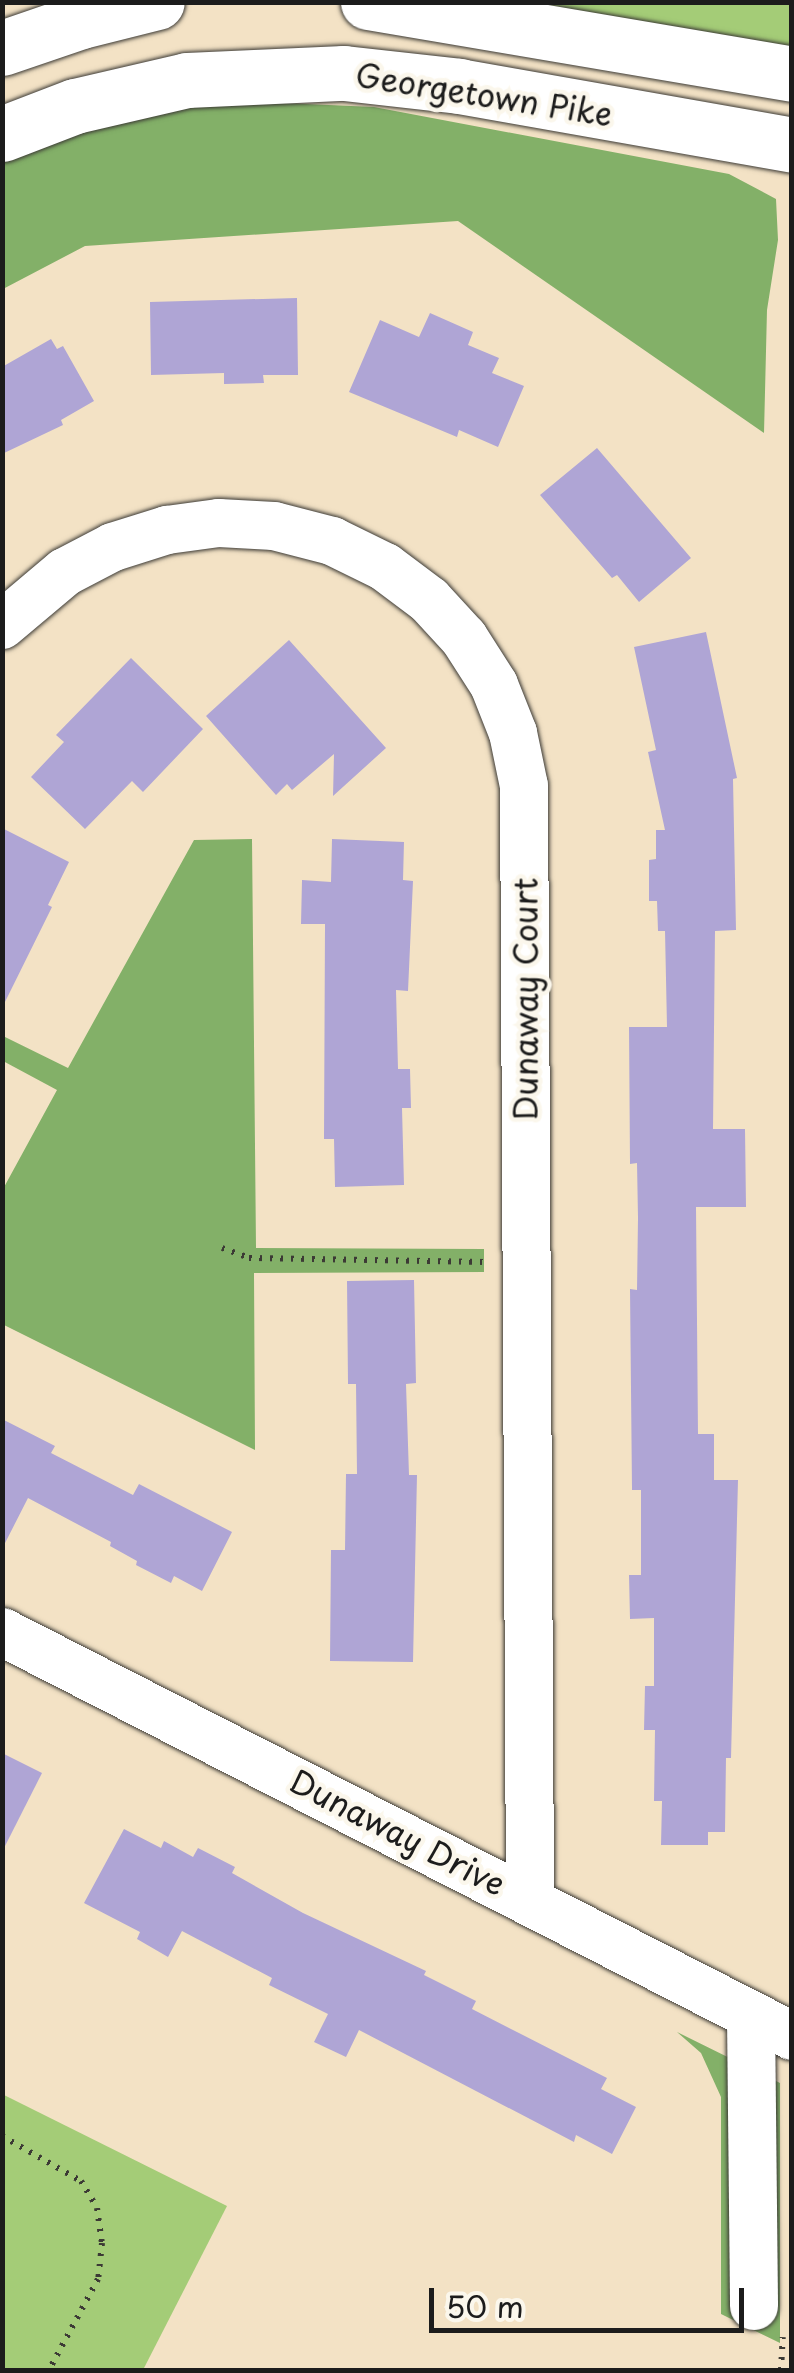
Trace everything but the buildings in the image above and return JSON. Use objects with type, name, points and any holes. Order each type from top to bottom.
[{"type":"main road","points":[[2,48],[157,2]]},
{"type":"main road","points":[[368,2],[792,74]]},
{"type":"main road","name":"Georgetown Pike","points":[[2,134],[76,106],[187,80],[329,72],[458,86],[792,145]]},
{"type":"street","name":"Dunaway Court","points":[[2,625],[65,572],[93,556],[167,530],[219,524],[274,526],[332,542],[385,567],[429,600],[464,638],[500,701],[513,734],[524,786],[530,1898]]},
{"type":"street","name":"Dunaway Drive","points":[[2,1632],[530,1898],[771,2026]]},
{"type":"street","points":[[754,2306],[771,2026]]},
{"type":"path","points":[[792,284],[792,303]]},
{"type":"path","points":[[222,1248],[248,1258],[527,1263]]},
{"type":"path","points":[[2,2136],[81,2181],[97,2208],[102,2244],[98,2278],[49,2370]]},
{"type":"green space","points":[[468,3],[791,3],[791,63]]},
{"type":"green space","points":[[238,101],[374,107],[729,174],[776,199],[778,240],[767,310],[764,433],[458,221],[85,246],[3,289],[3,163],[99,120]]},
{"type":"green space","points":[[252,839],[256,1248],[484,1249],[484,1272],[254,1273],[255,1450],[2,1324],[3,1189],[57,1090],[3,1061],[3,1036],[68,1068],[194,840]]},
{"type":"green space","points":[[677,2032],[780,2083],[780,2343],[721,2314],[721,2097],[701,2053]]},
{"type":"green space","points":[[2,2094],[227,2206],[143,2370],[3,2370]]}]
